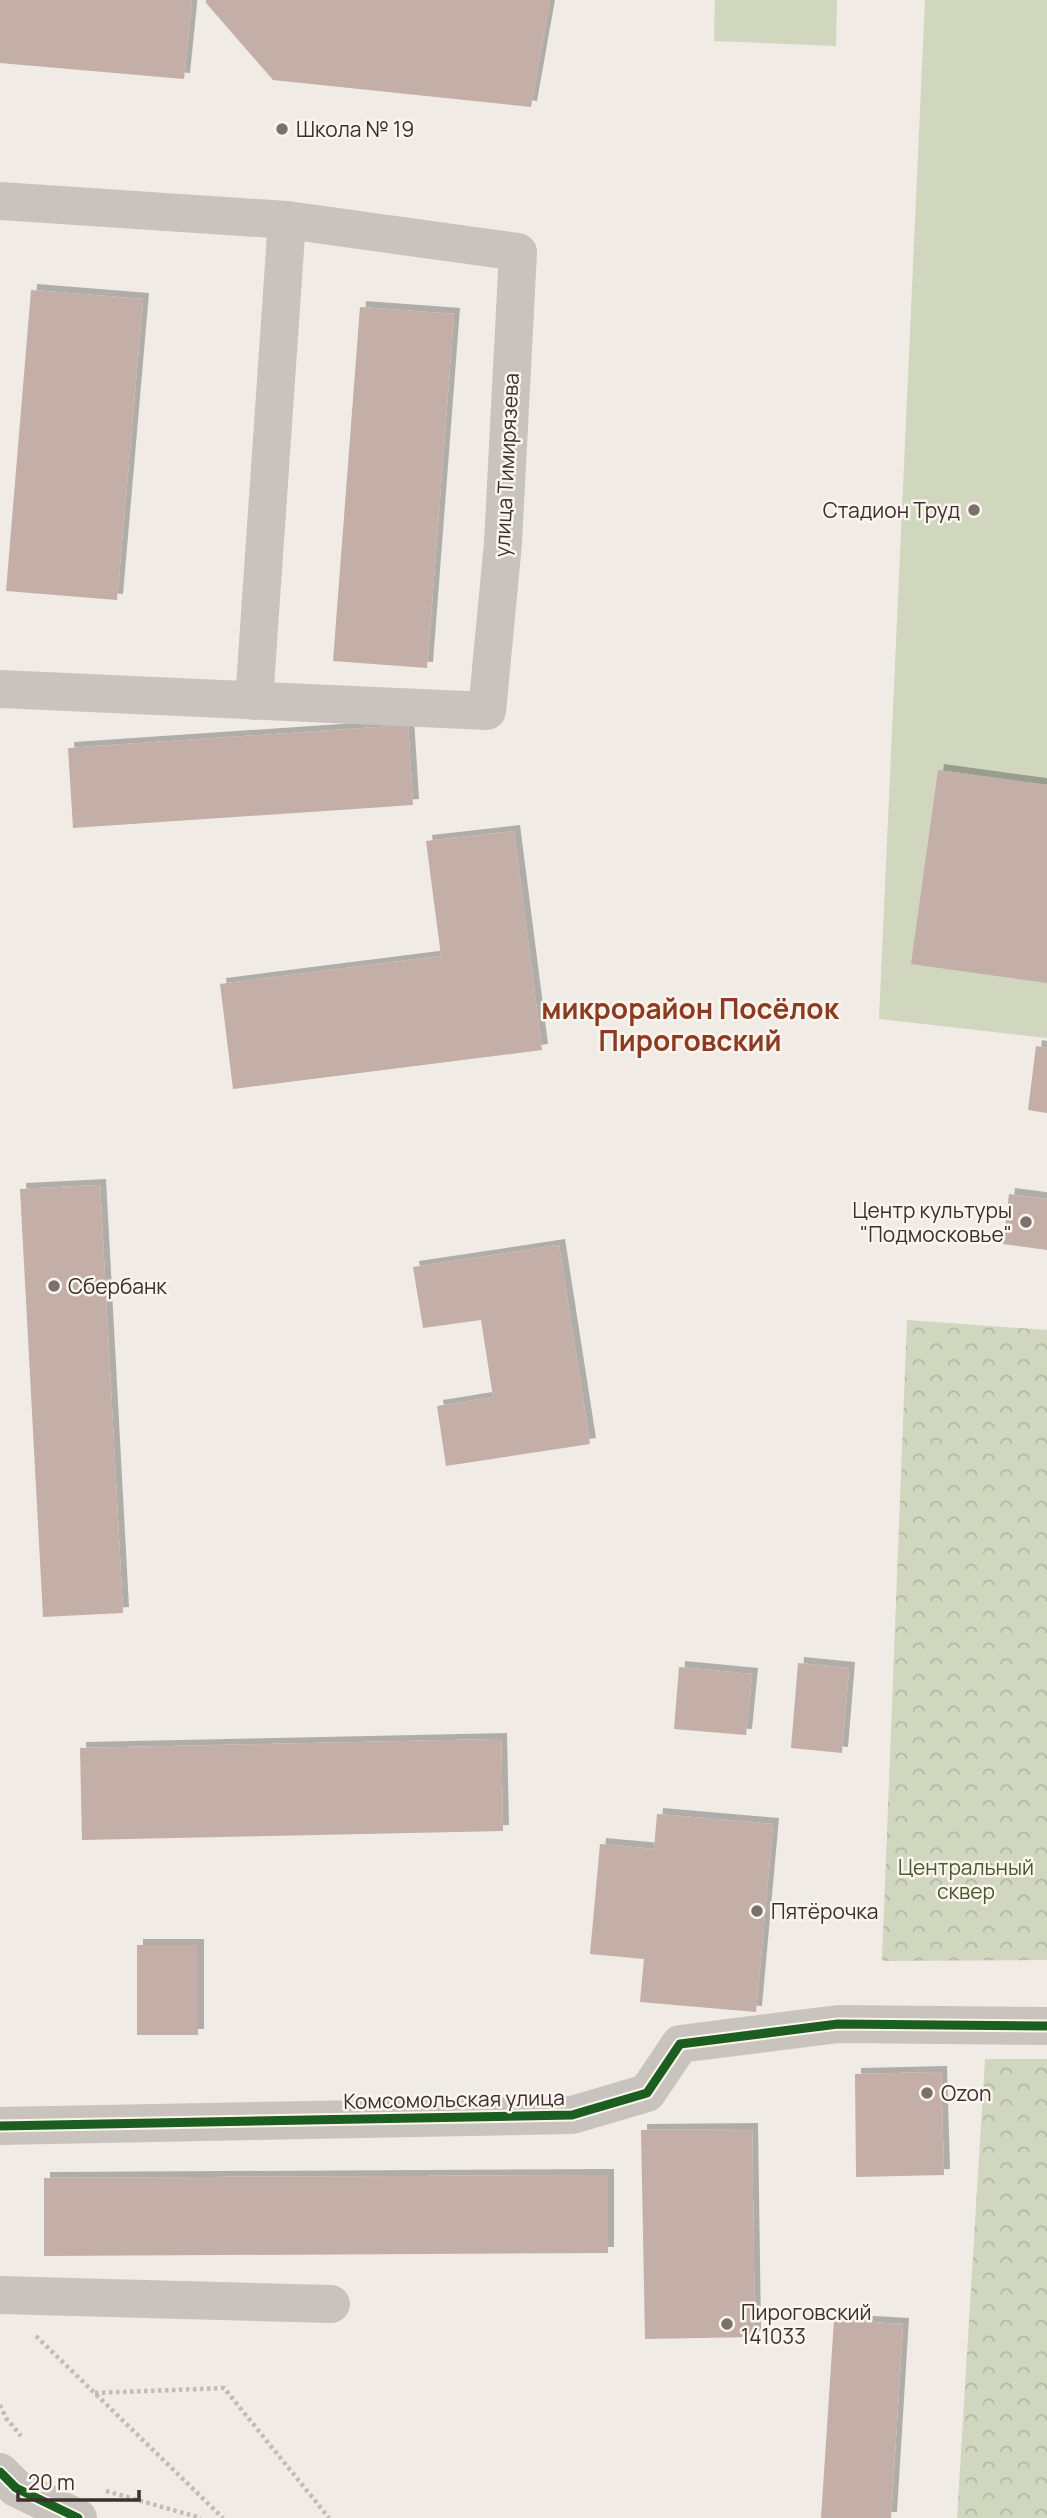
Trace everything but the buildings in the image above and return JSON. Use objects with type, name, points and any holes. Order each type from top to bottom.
[{"type":"street","name":"улица Тимирязева","points":[[0,201],[287,220],[518,252],[503,543],[487,711],[0,689]]},
{"type":"street","points":[[254,701],[287,220]]},
{"type":"street","name":"Комсомольская улица","points":[[0,2126],[572,2115],[647,2094],[680,2045],[838,2024],[1047,2026]]},
{"type":"street","points":[[0,2295],[331,2304]]},
{"type":"street","points":[[5,2488],[88,2503]]},
{"type":"path","points":[[28,2329],[223,2518]]},
{"type":"path","points":[[94,2393],[224,2388],[329,2518]]},
{"type":"path","points":[[0,2405],[6,2418],[28,2442]]},
{"type":"path","points":[[88,2503],[201,2518]]},
{"type":"green space","points":[[715,0],[837,0],[836,46],[714,41]]},
{"type":"green space","name":"Стадион Труд","points":[[925,0],[1047,0],[1047,1038],[879,1019]]},
{"type":"green space","name":"Центральный сквер","points":[[907,1320],[1047,1330],[1047,1960],[882,1961]]},
{"type":"green space","points":[[985,2059],[1047,2059],[1047,2518],[957,2518]]},
{"type":"cycle path","points":[[0,2126],[572,2115],[647,2093],[680,2044],[838,2024],[1047,2026]]},
{"type":"cycle path","points":[[0,2472],[16,2488],[78,2518]]},
{"type":"place","name":"Школа № 19","points":[[282,129]]},
{"type":"place","name":"Стадион Труд","points":[[974,510]]},
{"type":"place","name":"Центр культуры \"Подмосковье\"","points":[[1026,1222]]},
{"type":"place","name":"Сбербанк","points":[[54,1286]]},
{"type":"place","name":"Пятёрочка","points":[[757,1911]]},
{"type":"place","name":"Ozon","points":[[927,2093]]},
{"type":"place","name":"Пироговский 141033","points":[[727,2324]]},
{"type":"district","name":"микрорайон Посёлок Пироговский","points":[[690,1024]]}]
